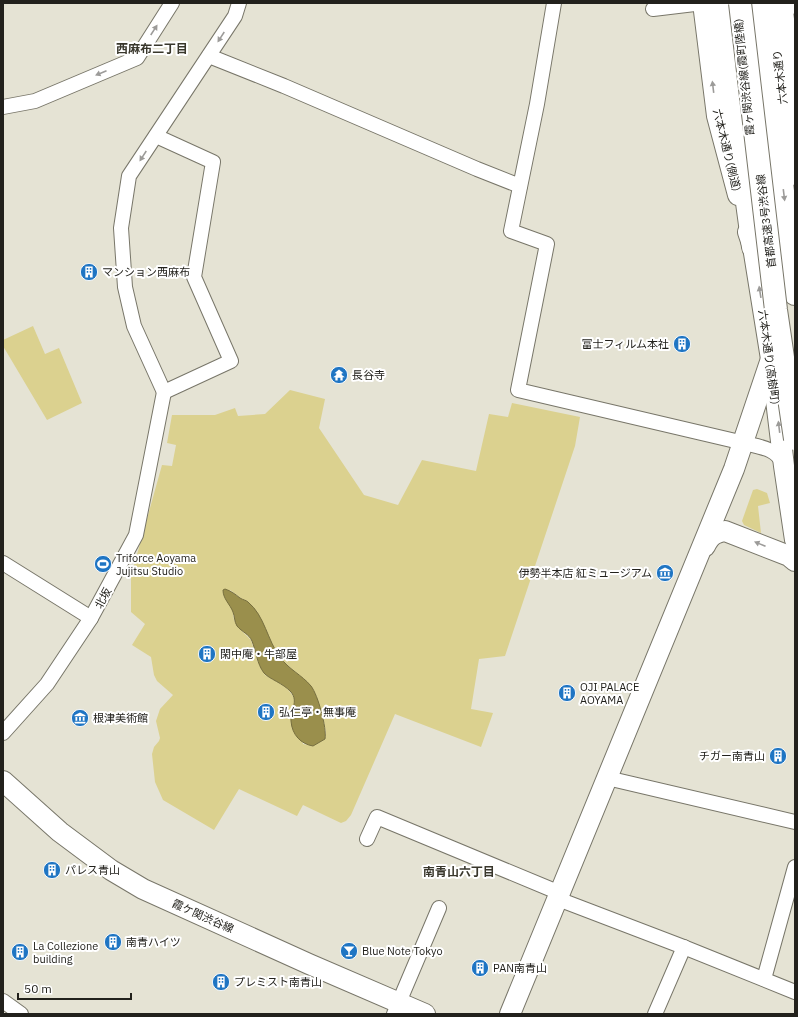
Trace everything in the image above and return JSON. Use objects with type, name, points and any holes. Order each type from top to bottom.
[{"type":"highway","points":[[723,3],[742,113],[753,248]]},
{"type":"highway","name":"首都高速3号渋谷線","points":[[740,3],[776,310],[795,439]]},
{"type":"highway","name":"首都高速3号渋谷線","points":[[761,3],[795,294]]},
{"type":"highway","points":[[781,3],[795,114]]},
{"type":"main road","name":"六本木通り(側道)","points":[[703,3],[717,116],[753,248]]},
{"type":"main road","name":"霞ヶ関渋谷線(霞町陸橋)","points":[[737,3],[742,113],[794,359]]},
{"type":"main road","name":"六本木通り","points":[[771,3],[784,111],[795,175]]},
{"type":"main road","name":"六本木通り(高樹町)","points":[[753,248],[771,358],[784,466]]},
{"type":"main road","points":[[510,1014],[734,469],[744,443],[771,358],[794,359]]},
{"type":"main road","points":[[784,466],[795,540]]},
{"type":"main road","points":[[683,594],[702,551],[710,537],[716,532],[730,532],[789,556],[795,561]]},
{"type":"main road","name":"霞ケ関渋谷線","points":[[3,781],[60,832],[110,870],[143,889],[309,964],[396,1008],[426,1014]]},
{"type":"street","points":[[3,107],[35,101],[137,58],[172,3]]},
{"type":"street","points":[[156,136],[213,162],[194,277],[231,360],[164,392],[134,326],[125,287],[121,228],[129,176],[235,16],[239,3]]},
{"type":"street","points":[[554,3],[537,104],[511,231],[547,244],[518,390],[744,443],[777,453],[784,466]]},
{"type":"street","points":[[653,9],[703,3]]},
{"type":"street","points":[[209,56],[520,186]]},
{"type":"street","name":"北坂","points":[[3,733],[47,684],[91,618],[136,535],[164,392]]},
{"type":"street","points":[[3,563],[91,618]]},
{"type":"street","points":[[606,778],[795,822]]},
{"type":"street","points":[[367,839],[377,817],[559,896],[795,992]]},
{"type":"street","points":[[764,979],[795,867]]},
{"type":"street","points":[[396,1008],[439,908]]},
{"type":"street","points":[[655,1014],[684,947]]},
{"type":"street","points":[[3,1001],[21,1014]]},
{"type":"shaded area","points":[[33,326],[45,354],[59,348],[82,403],[47,420],[3,346],[3,340]]},
{"type":"shaded area","points":[[290,390],[325,399],[319,428],[364,495],[398,505],[422,460],[476,471],[489,414],[508,417],[512,403],[580,417],[575,446],[505,656],[479,659],[471,709],[493,713],[481,747],[395,714],[351,815],[346,821],[341,823],[303,805],[297,816],[239,789],[214,830],[163,800],[155,782],[152,754],[154,747],[160,738],[156,721],[160,709],[173,695],[157,681],[154,675],[151,657],[132,645],[145,624],[131,612],[131,576],[162,465],[172,466],[176,445],[167,443],[172,415],[215,415],[235,408],[238,416],[265,414]],"holes":[[[230,590],[247,601],[259,616],[281,659],[312,688],[323,716],[326,733],[325,739],[313,746],[303,744],[293,709],[295,700],[293,696],[286,687],[265,675],[258,662],[251,640],[234,620]]]},
{"type":"shaded area","points":[[757,489],[767,493],[770,503],[758,506],[761,533],[744,525],[742,521],[753,490]]},
{"type":"shaded area","points":[[225,589],[247,601],[254,608],[280,657],[314,690],[325,727],[325,739],[313,746],[301,741],[295,735],[291,721],[294,703],[293,696],[288,689],[264,673],[258,662],[251,639],[236,624],[233,612],[224,596],[223,590]]},
{"type":"place","name":"マンション西麻布","points":[[89,272]]},
{"type":"place","name":"富士フィルム本社","points":[[682,344]]},
{"type":"place","name":"長谷寺","points":[[339,375]]},
{"type":"place","name":"Triforce Aoyama Jujitsu Studio","points":[[103,564]]},
{"type":"place","name":"伊勢半本店 紅ミュージアム","points":[[665,573]]},
{"type":"place","name":"閑中庵・牛部屋","points":[[207,654]]},
{"type":"place","name":"OJI PALACE AOYAMA","points":[[567,693]]},
{"type":"place","name":"弘仁亭・無事庵","points":[[266,712]]},
{"type":"place","name":"根津美術館","points":[[80,718]]},
{"type":"place","name":"チガー南青山","points":[[778,756]]},
{"type":"place","name":"パレス青山","points":[[52,870]]},
{"type":"place","name":"南青ハイツ","points":[[113,942]]},
{"type":"place","name":"Blue Note Tokyo","points":[[349,951]]},
{"type":"place","name":"La Collezione building","points":[[20,952]]},
{"type":"place","name":"PAN南青山","points":[[480,968]]},
{"type":"place","name":"プレミスト南青山","points":[[221,982]]},
{"type":"district","name":"西麻布二丁目","points":[[152,48]]},
{"type":"district","name":"南青山六丁目","points":[[459,871]]}]
